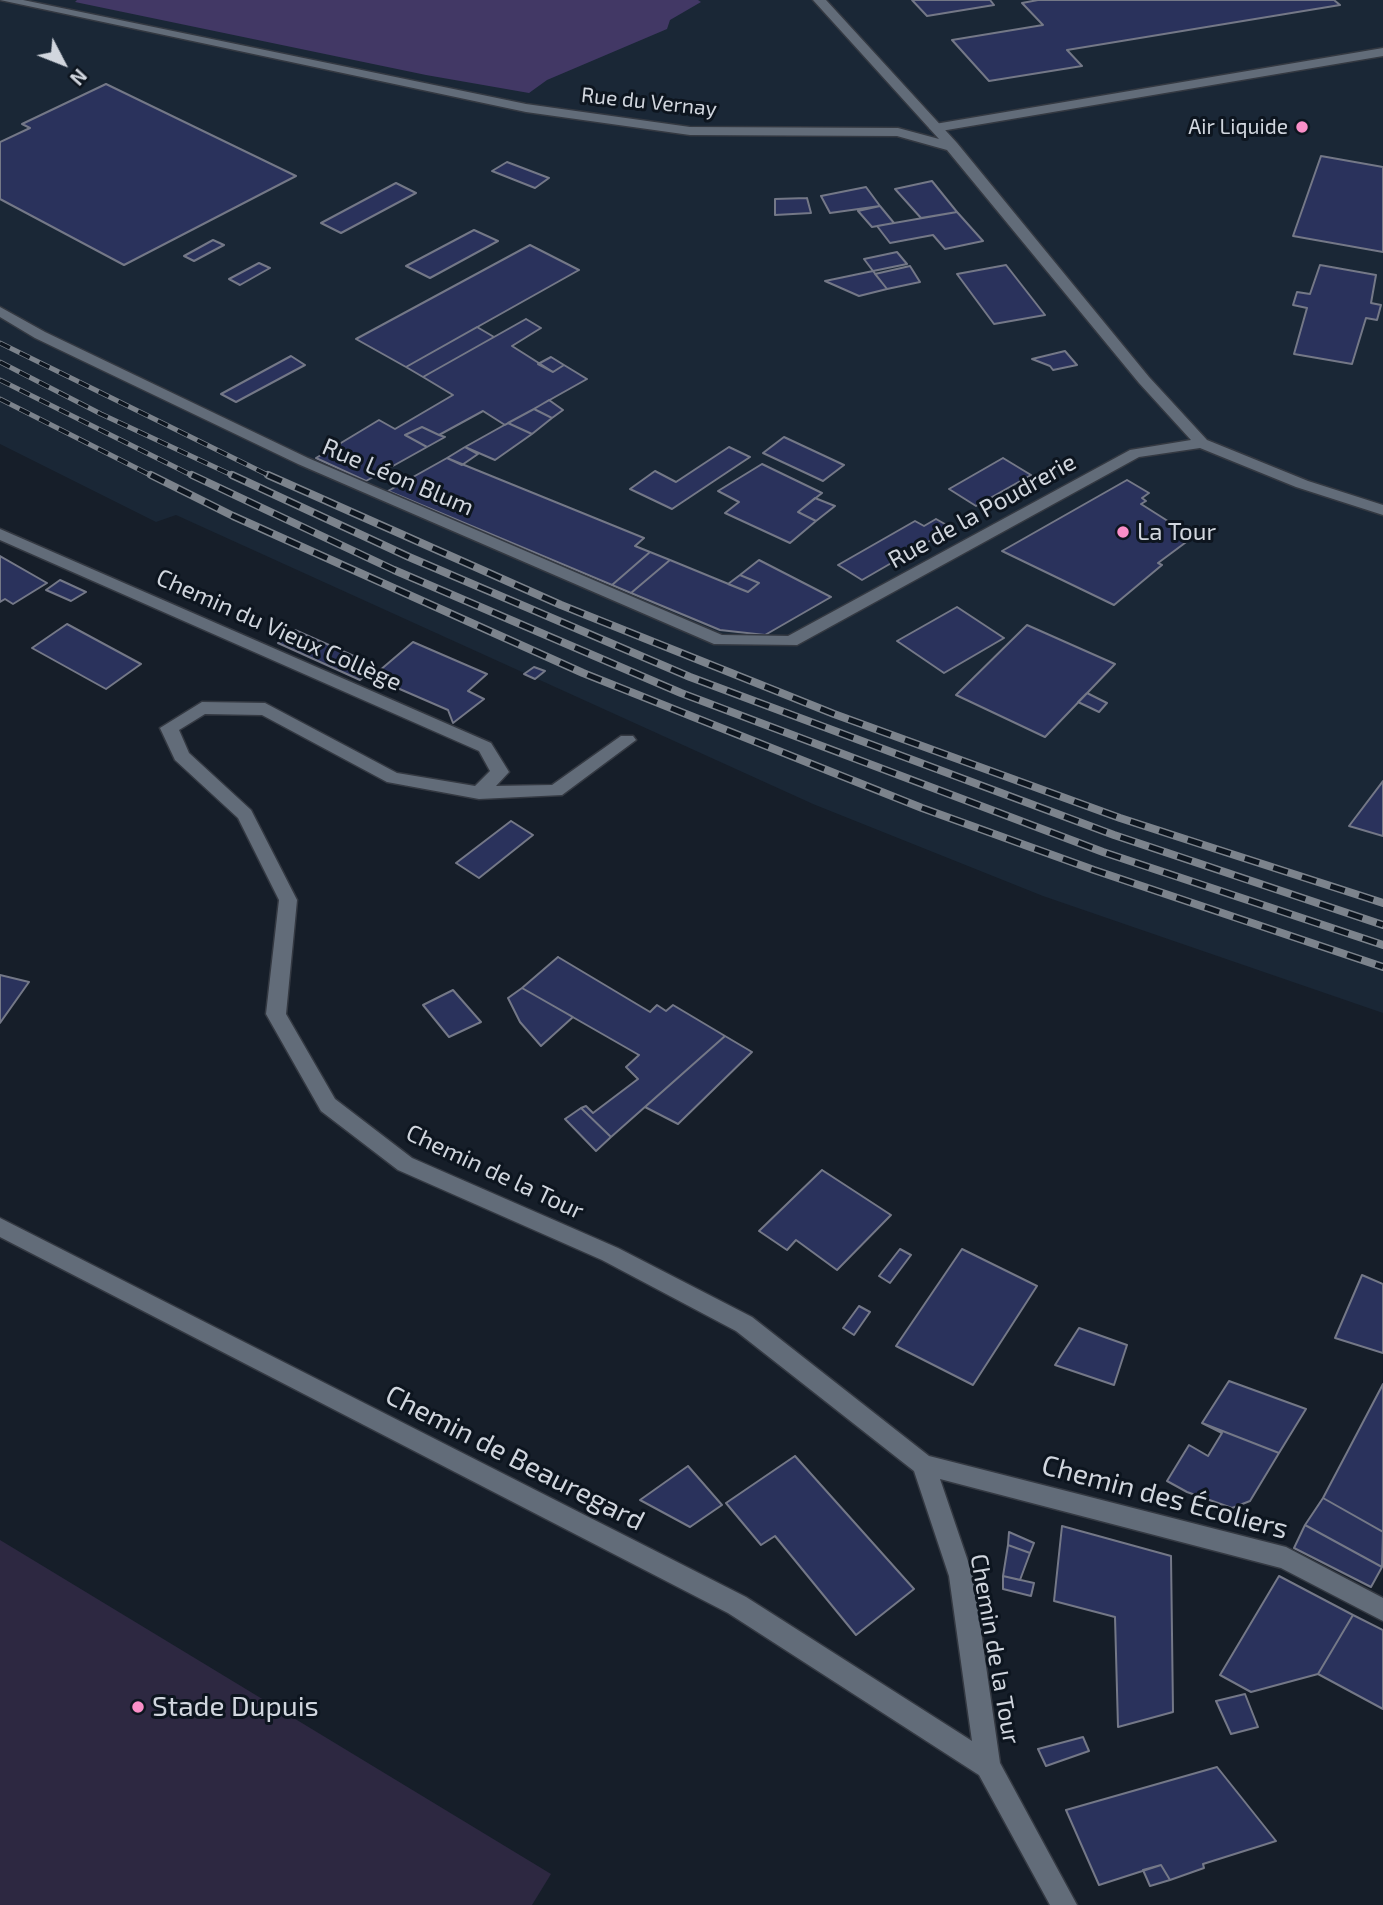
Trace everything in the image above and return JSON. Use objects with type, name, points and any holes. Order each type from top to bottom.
[{"type":"street","name":"Rue du Vernay","points":[[6,0],[526,108],[690,131],[898,132],[952,147]]},
{"type":"street","points":[[819,0],[952,147],[1144,380],[1202,443],[1302,484],[1383,510]]},
{"type":"street","points":[[935,128],[1383,52]]},
{"type":"street","name":"Rue Léon Blum","points":[[0,310],[40,335],[303,461],[720,640],[792,641]]},
{"type":"street","name":"Rue de la Poudrerie","points":[[792,641],[1135,453],[1202,443]]},
{"type":"street","name":"Chemin du Vieux Collège","points":[[0,534],[485,747],[500,772],[479,793]]},
{"type":"street","name":"Chemin de la Tour","points":[[627,740],[556,791],[479,793],[393,778],[265,709],[202,708],[169,728],[181,756],[245,814],[288,900],[276,1014],[328,1105],[405,1164],[610,1254],[744,1324],[923,1465],[961,1576],[988,1766],[1065,1905]]},
{"type":"street","name":"Chemin de Beauregard","points":[[0,1227],[737,1605],[988,1766]]},
{"type":"street","name":"Chemin des Écoliers","points":[[923,1465],[1286,1558],[1383,1609]]},
{"type":"shaded area","points":[[0,0],[1383,0],[1383,1013],[1043,896],[813,804],[176,515],[156,522],[0,444]]},
{"type":"shaded area","points":[[75,2],[701,2],[670,20],[667,29],[547,80],[529,93],[426,75]]},
{"type":"shaded area","name":"Stade Dupuis","points":[[0,1540],[551,1874],[532,1905],[0,1905]]},
{"type":"building","points":[[912,0],[990,0],[994,5],[927,16]]},
{"type":"building","points":[[1038,0],[1334,0],[1340,5],[1067,50],[1082,66],[989,81],[952,40],[1043,25],[1022,3]]},
{"type":"building","points":[[106,84],[296,176],[124,265],[0,199],[0,142],[30,128],[22,124]]},
{"type":"building","points":[[1321,156],[1383,167],[1383,252],[1293,236]]},
{"type":"building","points":[[507,162],[549,178],[535,188],[492,171]]},
{"type":"building","points":[[932,181],[957,212],[921,218],[895,189]]},
{"type":"building","points":[[396,183],[416,193],[341,233],[321,223]]},
{"type":"building","points":[[866,187],[880,206],[830,213],[821,196]]},
{"type":"building","points":[[807,198],[811,213],[775,215],[775,199]]},
{"type":"building","points":[[880,206],[894,223],[872,227],[858,211]]},
{"type":"building","points":[[957,212],[983,241],[945,249],[933,235],[890,243],[877,226]]},
{"type":"building","points":[[474,230],[498,241],[430,278],[406,266]]},
{"type":"building","points":[[213,240],[224,245],[194,261],[184,256]]},
{"type":"building","points":[[530,245],[579,270],[406,367],[356,339]]},
{"type":"building","points":[[897,252],[907,264],[873,271],[864,259]]},
{"type":"building","points":[[259,263],[270,268],[240,285],[229,279]]},
{"type":"building","points":[[1006,265],[1045,315],[994,324],[957,274]]},
{"type":"building","points":[[1320,265],[1376,275],[1371,303],[1381,305],[1377,320],[1366,318],[1352,364],[1294,354],[1307,308],[1293,305],[1297,292],[1310,294]]},
{"type":"building","points":[[910,266],[920,282],[887,289],[875,274]]},
{"type":"building","points":[[873,271],[887,289],[859,296],[825,281]]},
{"type":"building","points":[[526,319],[541,328],[512,346],[553,372],[564,365],[587,379],[505,425],[483,411],[439,435],[422,427],[405,435],[427,447],[366,481],[316,458],[379,420],[395,429],[453,395],[423,377]]},
{"type":"building","points":[[477,327],[494,337],[423,377],[406,367]]},
{"type":"building","points":[[1065,351],[1077,365],[1053,370],[1050,366],[1032,359]]},
{"type":"building","points":[[291,356],[305,365],[236,402],[221,394]]},
{"type":"building","points":[[551,357],[564,365],[553,372],[538,364]]},
{"type":"building","points":[[549,400],[563,410],[552,418],[534,409]]},
{"type":"building","points":[[534,409],[552,418],[532,434],[508,423]]},
{"type":"building","points":[[508,423],[532,434],[495,460],[465,447]]},
{"type":"building","points":[[422,427],[445,437],[427,447],[405,435]]},
{"type":"building","points":[[784,437],[844,465],[823,481],[763,453]]},
{"type":"building","points":[[465,447],[478,454],[462,465],[447,458]]},
{"type":"building","points":[[729,447],[750,457],[672,509],[630,489],[655,471],[676,482]]},
{"type":"building","points":[[447,458],[644,538],[635,546],[650,552],[612,585],[388,491]]},
{"type":"building","points":[[1003,458],[1031,475],[976,506],[949,489]]},
{"type":"building","points":[[762,464],[822,493],[798,512],[816,521],[790,543],[725,513],[739,502],[718,491]]},
{"type":"building","points":[[1127,480],[1149,493],[1142,498],[1146,501],[1141,504],[1193,537],[1158,563],[1162,565],[1114,605],[1002,551]]},
{"type":"building","points":[[815,498],[835,506],[816,521],[798,512]]},
{"type":"building","points":[[936,519],[952,528],[862,580],[838,565],[915,521],[924,526]]},
{"type":"building","points":[[650,552],[670,560],[631,593],[612,585]]},
{"type":"building","points":[[0,556],[47,583],[13,604],[5,599],[0,602]]},
{"type":"building","points":[[670,560],[748,592],[759,583],[740,575],[759,560],[831,597],[765,635],[720,630],[631,593]]},
{"type":"building","points":[[740,575],[759,583],[748,592],[728,584]]},
{"type":"building","points":[[60,580],[86,592],[71,601],[46,590]]},
{"type":"building","points":[[957,607],[1004,638],[944,673],[897,641]]},
{"type":"building","points":[[67,624],[141,664],[106,689],[32,648]]},
{"type":"building","points":[[1027,625],[1115,664],[1045,737],[956,695]]},
{"type":"building","points":[[295,630],[363,660],[358,666],[369,672],[360,680],[278,643]]},
{"type":"building","points":[[413,642],[487,674],[468,691],[484,699],[453,723],[448,710],[372,677]]},
{"type":"building","points":[[534,667],[545,671],[535,679],[524,674]]},
{"type":"building","points":[[1087,693],[1107,703],[1099,712],[1078,702]]},
{"type":"building","points":[[1383,781],[1383,836],[1349,826]]},
{"type":"building","points":[[511,821],[533,835],[479,878],[456,863]]},
{"type":"building","points":[[558,957],[650,1012],[657,1005],[666,1011],[673,1005],[725,1036],[611,1137],[581,1108],[586,1106],[593,1113],[638,1079],[626,1067],[639,1055],[522,988]]},
{"type":"building","points":[[0,975],[29,982],[0,1023]]},
{"type":"building","points":[[522,988],[573,1017],[541,1046],[520,1022],[508,998]]},
{"type":"building","points":[[453,990],[481,1022],[449,1037],[423,1005]]},
{"type":"building","points":[[725,1036],[752,1052],[678,1124],[645,1107]]},
{"type":"building","points":[[581,1108],[611,1137],[596,1151],[565,1119]]},
{"type":"building","points":[[822,1170],[891,1215],[837,1270],[796,1240],[787,1250],[759,1231]]},
{"type":"building","points":[[900,1249],[911,1255],[890,1283],[879,1276]]},
{"type":"building","points":[[962,1249],[1037,1286],[973,1385],[896,1346]]},
{"type":"building","points":[[1362,1275],[1383,1284],[1383,1353],[1335,1338]]},
{"type":"building","points":[[859,1306],[870,1312],[854,1335],[843,1328]]},
{"type":"building","points":[[1079,1328],[1127,1345],[1114,1385],[1055,1365]]},
{"type":"building","points":[[1229,1381],[1306,1409],[1279,1453],[1202,1423]]},
{"type":"building","points":[[1383,1384],[1383,1532],[1323,1498]]},
{"type":"building","points":[[1202,1423],[1279,1453],[1250,1501],[1232,1508],[1187,1492],[1167,1481],[1189,1445],[1208,1456],[1222,1433]]},
{"type":"building","points":[[795,1456],[914,1589],[856,1635],[775,1536],[761,1545],[726,1503]]},
{"type":"building","points":[[688,1466],[722,1505],[690,1527],[640,1500]]},
{"type":"building","points":[[1323,1498],[1383,1532],[1382,1567],[1305,1525]]},
{"type":"building","points":[[1305,1525],[1382,1567],[1371,1587],[1294,1548]]},
{"type":"building","points":[[1062,1526],[1171,1556],[1173,1712],[1118,1727],[1115,1617],[1054,1601]]},
{"type":"building","points":[[1009,1532],[1034,1543],[1030,1553],[1008,1545]]},
{"type":"building","points":[[1008,1545],[1030,1553],[1020,1580],[1003,1576]]},
{"type":"building","points":[[1003,1576],[1034,1583],[1031,1596],[1003,1589]]},
{"type":"building","points":[[1279,1576],[1353,1615],[1318,1674],[1251,1692],[1220,1675]]},
{"type":"building","points":[[1353,1615],[1383,1630],[1383,1709],[1318,1674]]},
{"type":"building","points":[[1245,1694],[1258,1727],[1231,1734],[1216,1701]]},
{"type":"building","points":[[1083,1737],[1089,1751],[1046,1766],[1038,1749]]},
{"type":"building","points":[[1217,1767],[1276,1841],[1203,1864],[1204,1868],[1170,1880],[1161,1865],[1099,1885],[1066,1810]]},
{"type":"building","points":[[1161,1865],[1170,1880],[1150,1886],[1143,1870]]},
{"type":"railway","points":[[0,343],[272,477]]},
{"type":"railway","points":[[0,362],[101,414],[236,477]]},
{"type":"railway","points":[[0,380],[195,477]]},
{"type":"railway","points":[[0,399],[154,477]]},
{"type":"railway","points":[[151,475],[233,516],[583,673],[922,808],[1094,870],[1383,967]]},
{"type":"railway","points":[[192,475],[394,570],[681,693],[1103,852],[1383,945]]},
{"type":"railway","points":[[232,475],[409,557],[690,677],[1114,835],[1383,925]]},
{"type":"railway","points":[[268,475],[561,605],[834,714],[1120,818],[1383,903]]},
{"type":"place","name":"Air Liquide","points":[[1302,127]]},
{"type":"place","name":"La Tour","points":[[1123,532]]},
{"type":"place","name":"Stade Dupuis","points":[[138,1707]]}]
